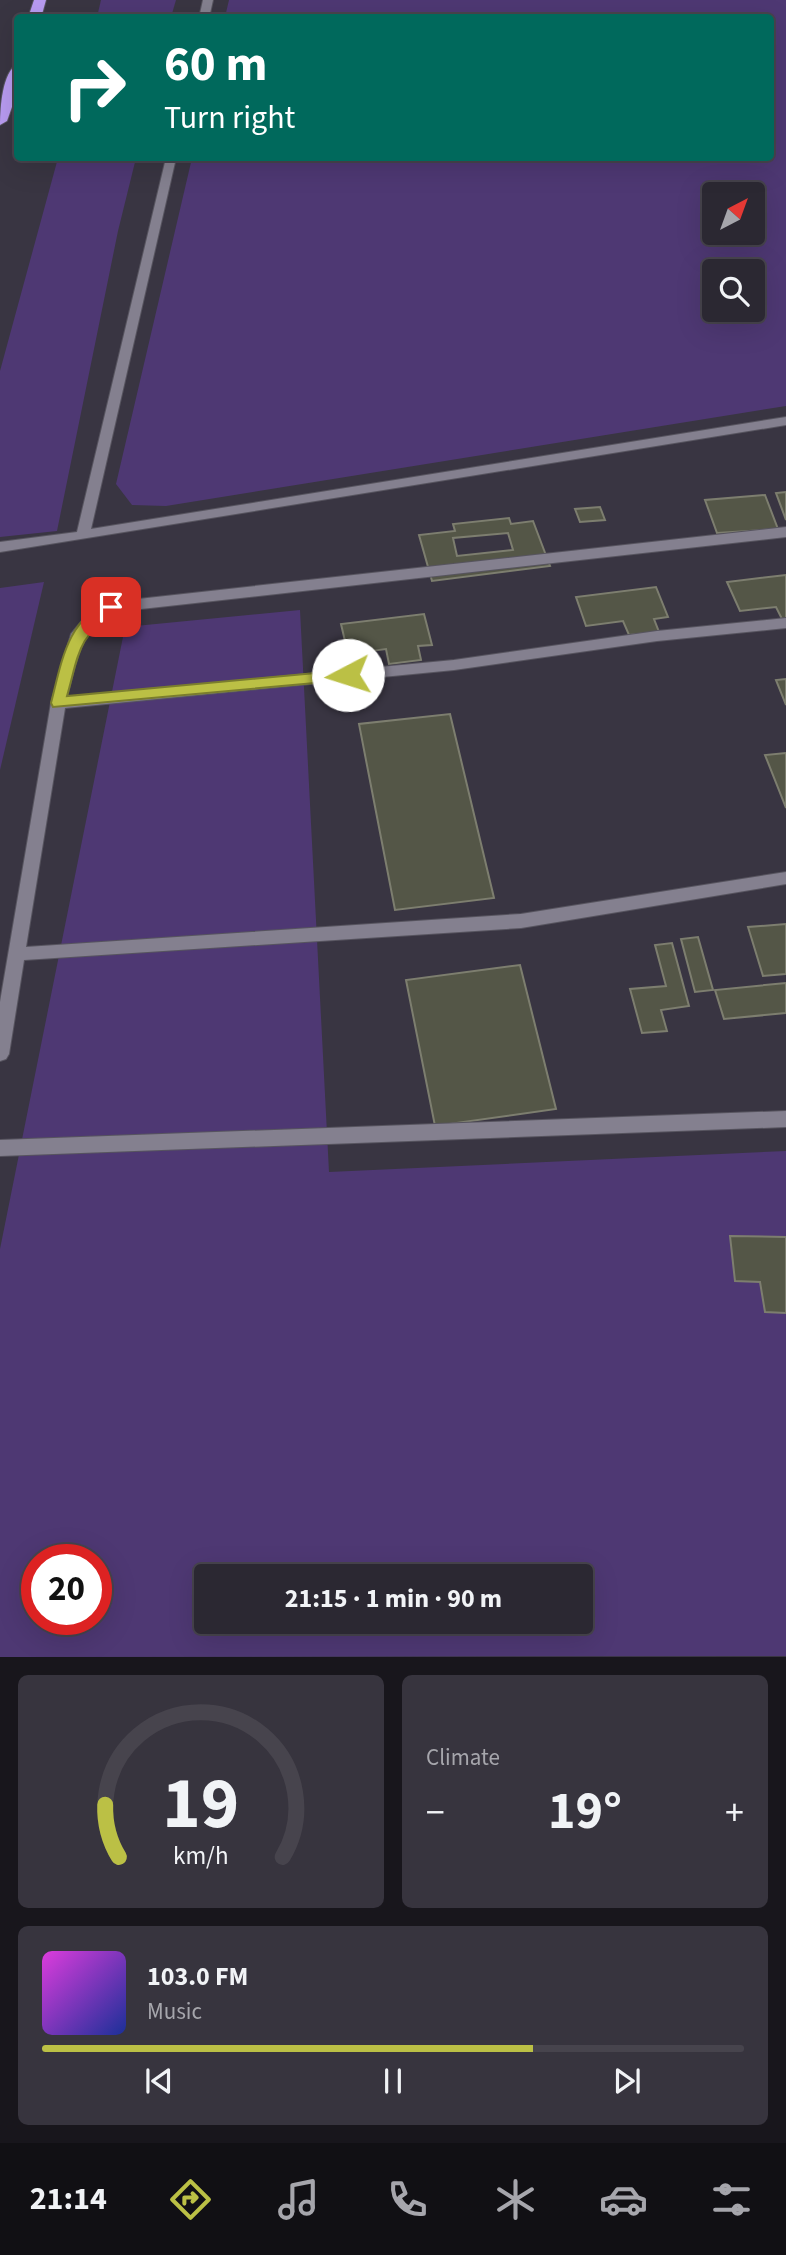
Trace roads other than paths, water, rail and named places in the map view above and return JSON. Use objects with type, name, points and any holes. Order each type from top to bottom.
[{"type":"highway","points":[[0,121],[14,80]]},
{"type":"lane","points":[[83,535],[171,161]]},
{"type":"lane","points":[[0,547],[786,421]]},
{"type":"lane","points":[[0,1054],[58,703],[76,638],[90,621],[111,607],[786,532]]},
{"type":"lane","points":[[58,703],[454,665],[657,636],[786,623]]},
{"type":"lane","points":[[17,954],[521,921],[786,878]]},
{"type":"lane","points":[[0,1148],[786,1119]]}]
